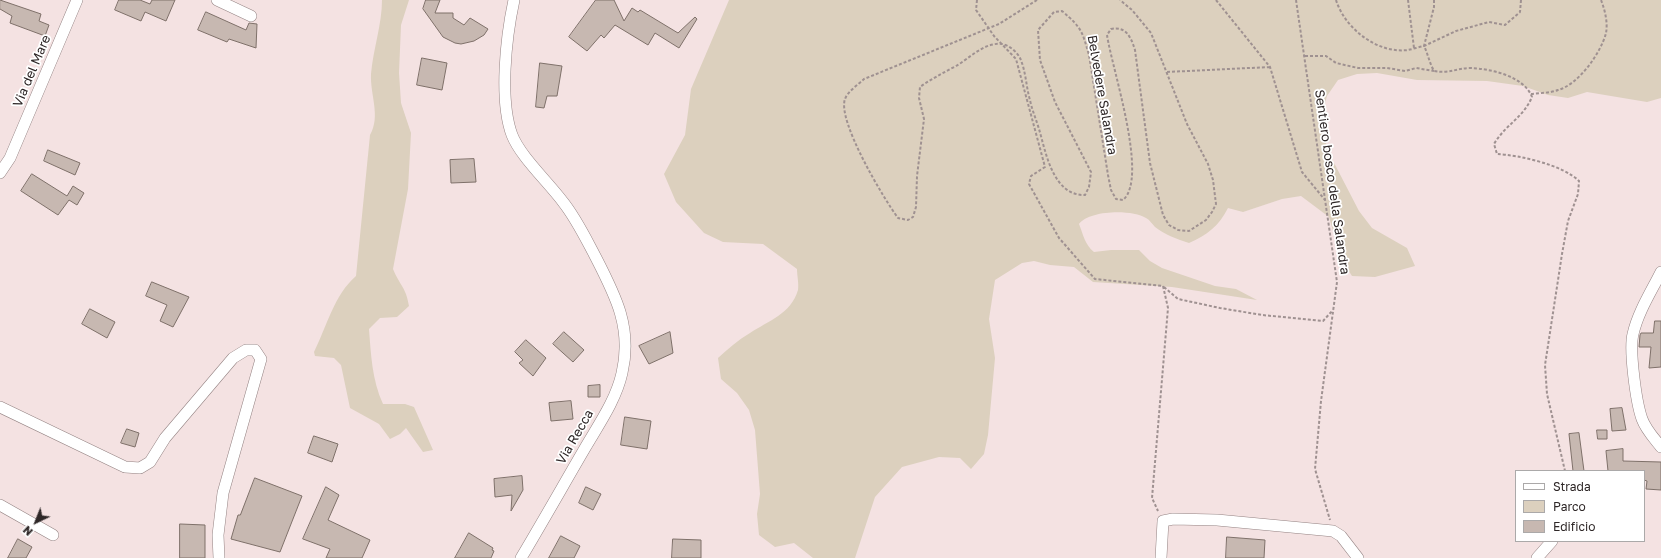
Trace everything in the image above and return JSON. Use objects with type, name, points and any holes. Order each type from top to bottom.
[{"type":"street","name":"Via del Mare","points":[[0,173],[10,158],[77,0]]},
{"type":"street","points":[[217,0],[251,16]]},
{"type":"street","name":"Via Recca","points":[[514,0],[509,25],[505,100],[507,120],[513,137],[521,151],[574,217],[613,290],[623,321],[625,356],[617,390],[608,408],[522,558]]},
{"type":"street","points":[[1661,272],[1632,335],[1632,354],[1637,401],[1642,419],[1649,432],[1661,447]]},
{"type":"street","points":[[0,407],[125,467],[140,468],[150,462],[165,438],[233,358],[246,350],[255,350],[261,359],[223,493],[218,535],[220,557]]},
{"type":"street","points":[[0,504],[53,535]]},
{"type":"street","points":[[1161,558],[1163,521],[1173,519],[1217,520],[1333,531],[1341,536],[1358,558]]},
{"type":"street","points":[[1538,558],[1551,542]]},
{"type":"path","points":[[977,0],[976,10],[1001,44],[1016,59],[1045,167],[1031,176],[1029,184],[1059,238],[1095,279],[1164,286],[1178,299],[1262,315],[1323,321],[1334,309]]},
{"type":"path","points":[[1001,44],[992,44],[981,49],[957,65],[929,79],[920,87],[919,98],[924,119],[916,207],[913,217],[908,220],[898,218],[850,133],[844,110],[845,99],[850,91],[864,80],[989,29],[1007,20],[1037,0]]},
{"type":"path","name":"Belvedere Salandra","points":[[1001,44],[1011,48],[1020,57],[1030,100],[1048,163],[1066,190],[1076,196],[1085,196],[1089,188],[1090,172],[1055,102],[1040,60],[1038,30],[1054,12],[1062,11],[1080,26],[1089,55],[1098,122],[1111,190],[1116,199],[1123,200],[1128,196],[1130,191],[1133,169],[1118,83],[1107,35],[1111,29],[1119,27],[1126,31],[1132,40],[1135,50],[1150,163],[1163,215],[1169,225],[1178,230],[1189,231],[1206,220],[1216,204],[1216,195],[1208,164],[1187,124],[1151,33],[1132,10],[1120,0]]},
{"type":"path","points":[[1216,0],[1270,67],[1302,172],[1326,201]]},
{"type":"path","name":"Sentiero bosco della Salandra","points":[[1296,0],[1337,282],[1321,401],[1315,469],[1333,531]]},
{"type":"path","points":[[1336,0],[1339,10],[1354,30],[1382,47],[1408,50],[1424,46],[1456,31],[1489,22],[1505,25],[1520,12],[1521,0]]},
{"type":"path","points":[[1408,0],[1414,48]]},
{"type":"path","points":[[1434,0],[1434,7],[1424,46],[1428,60],[1434,71]]},
{"type":"path","points":[[1531,94],[1560,90],[1584,74],[1601,45],[1606,32],[1604,8],[1601,0]]},
{"type":"path","points":[[1304,56],[1326,56],[1336,64],[1358,68],[1388,68],[1405,71],[1416,68],[1445,73],[1469,68],[1496,72],[1521,84],[1531,94],[1532,97],[1526,110],[1501,133],[1494,144],[1497,154],[1511,155],[1553,167],[1568,173],[1579,181],[1578,194],[1568,221],[1563,247],[1545,365],[1547,394],[1565,470]]},
{"type":"path","points":[[1167,72],[1270,67]]},
{"type":"path","points":[[1163,521],[1152,498],[1168,308],[1164,286]]},
{"type":"green space","points":[[382,0],[409,0],[401,25],[399,73],[401,103],[411,133],[408,189],[393,269],[404,290],[409,306],[397,317],[380,318],[369,329],[370,348],[376,386],[383,404],[405,404],[414,407],[433,450],[423,452],[406,428],[400,434],[390,439],[379,424],[350,408],[341,365],[334,358],[315,356],[314,352],[336,302],[348,284],[356,276],[370,135],[375,120],[371,74],[381,19]]},
{"type":"green space","points":[[729,0],[1661,0],[1661,98],[1647,102],[1587,92],[1568,98],[1548,95],[1523,86],[1487,81],[1417,80],[1377,73],[1357,74],[1338,80],[1327,96],[1321,118],[1324,137],[1330,155],[1359,211],[1372,228],[1407,248],[1415,266],[1375,277],[1352,276],[1341,259],[1329,217],[1301,196],[1282,199],[1243,212],[1228,208],[1221,220],[1212,229],[1189,243],[1163,232],[1140,215],[1111,212],[1084,219],[1079,224],[1086,243],[1094,252],[1111,250],[1139,250],[1150,261],[1162,268],[1215,286],[1236,289],[1257,300],[1172,287],[1093,282],[1074,267],[1050,265],[1034,261],[1022,263],[995,280],[989,319],[995,358],[988,435],[984,454],[971,469],[960,458],[939,457],[902,467],[875,497],[855,558],[813,558],[794,543],[775,547],[759,535],[757,514],[760,494],[755,430],[749,410],[737,393],[721,379],[718,358],[741,339],[778,316],[790,305],[798,290],[797,269],[763,244],[723,242],[704,233],[676,202],[664,174],[685,135],[691,89]]},
{"type":"building","points":[[0,0],[41,14],[39,21],[49,25],[45,36],[10,23],[12,16],[0,9]]},
{"type":"building","points":[[119,0],[140,0],[150,4],[152,0],[175,0],[166,21],[145,12],[141,21],[115,10]]},
{"type":"building","points":[[426,0],[440,0],[435,13],[453,13],[453,18],[464,25],[470,18],[488,29],[484,35],[474,41],[461,44],[455,43],[443,37],[423,9]]},
{"type":"building","points":[[596,0],[614,0],[624,21],[632,8],[638,12],[640,10],[678,33],[695,17],[697,19],[679,48],[655,33],[648,45],[615,25],[604,38],[601,35],[587,51],[569,37]]},
{"type":"building","points":[[206,12],[246,30],[249,23],[257,24],[256,48],[229,39],[227,42],[198,30]]},
{"type":"building","points":[[422,58],[447,63],[442,90],[417,85]]},
{"type":"building","points":[[540,63],[562,66],[557,96],[547,96],[544,108],[536,107]]},
{"type":"building","points":[[48,150],[80,163],[75,175],[44,161]]},
{"type":"building","points":[[474,159],[476,182],[451,183],[450,160]]},
{"type":"building","points":[[32,174],[67,196],[73,186],[84,193],[77,205],[69,200],[58,215],[21,191]]},
{"type":"building","points":[[152,282],[189,297],[173,327],[160,321],[167,305],[146,296]]},
{"type":"building","points":[[90,309],[115,322],[107,338],[82,324]]},
{"type":"building","points":[[1655,321],[1661,321],[1661,367],[1649,368],[1651,347],[1639,347],[1640,335],[1641,333],[1653,333]]},
{"type":"building","points":[[564,332],[584,350],[573,362],[553,344]]},
{"type":"building","points":[[670,332],[673,353],[649,364],[639,346]]},
{"type":"building","points":[[526,340],[546,358],[533,376],[519,363],[523,360],[515,352]]},
{"type":"building","points":[[600,385],[600,397],[588,397],[588,386]]},
{"type":"building","points":[[571,401],[573,419],[551,421],[549,403]]},
{"type":"building","points":[[1622,408],[1626,430],[1612,431],[1610,409]]},
{"type":"building","points":[[625,417],[651,421],[647,449],[621,445]]},
{"type":"building","points":[[127,429],[139,433],[135,447],[121,443]]},
{"type":"building","points":[[1597,430],[1607,430],[1607,439],[1598,439]]},
{"type":"building","points":[[1579,433],[1584,470],[1573,470],[1569,434]]},
{"type":"building","points":[[314,436],[338,444],[332,462],[308,453]]},
{"type":"building","points":[[1623,449],[1623,461],[1661,462],[1661,490],[1646,489],[1647,481],[1645,480],[1645,470],[1608,470],[1606,451]]},
{"type":"building","points":[[522,476],[523,490],[511,511],[512,495],[495,497],[494,479]]},
{"type":"building","points":[[255,478],[302,496],[280,552],[231,539],[238,515],[240,515]]},
{"type":"building","points":[[326,487],[339,495],[328,520],[370,540],[362,558],[326,558],[330,549],[303,539]]},
{"type":"building","points":[[586,487],[601,494],[593,510],[579,503]]},
{"type":"building","points":[[180,524],[205,525],[205,558],[180,558]]},
{"type":"building","points":[[469,533],[493,548],[492,550],[494,551],[491,558],[455,558]]},
{"type":"building","points":[[561,536],[580,546],[574,558],[549,558]]},
{"type":"building","points":[[1227,537],[1265,540],[1264,558],[1226,558]]},
{"type":"building","points":[[18,539],[32,547],[26,558],[8,558]]},
{"type":"building","points":[[673,539],[701,540],[701,558],[672,558]]}]
